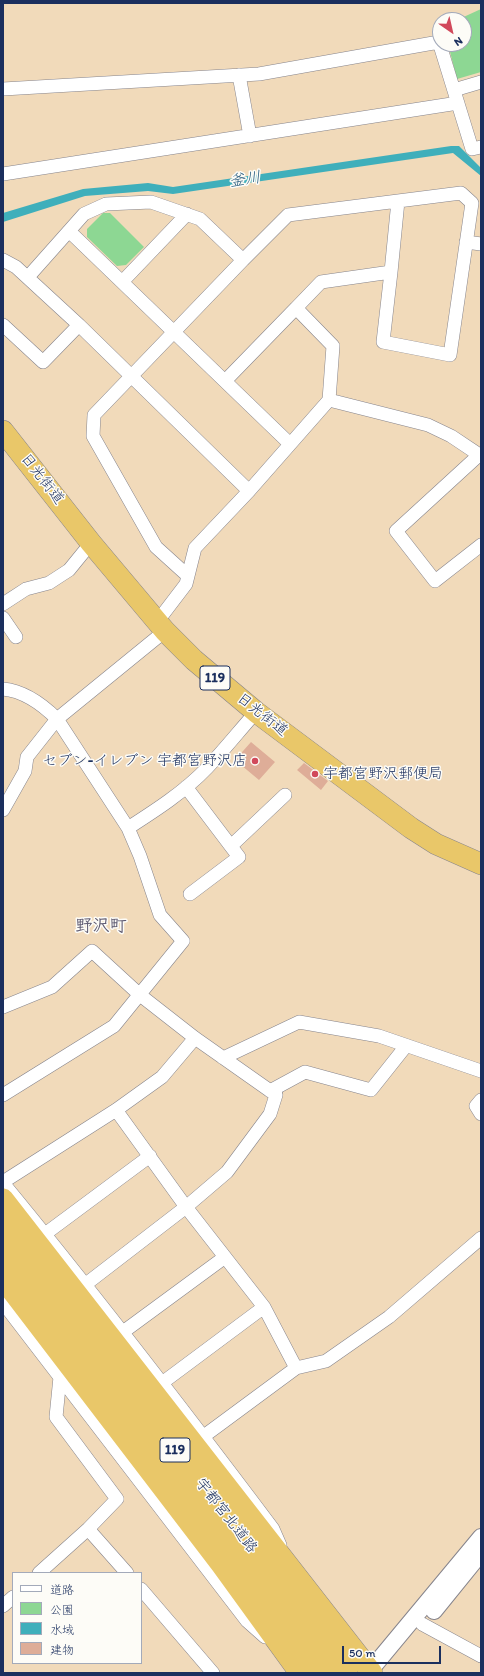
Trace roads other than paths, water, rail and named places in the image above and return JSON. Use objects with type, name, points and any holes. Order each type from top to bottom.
[{"type":"highway","name":"日光街道","points":[[3,431],[91,543],[160,627],[205,670],[256,712],[410,828],[436,844],[481,864]]},
{"type":"highway","points":[[3,1200],[245,1512],[373,1672]]},
{"type":"highway","name":"宇都宮北道路","points":[[3,1226],[347,1673]]},
{"type":"highway","name":"宇都宮北道路","points":[[3,1255],[324,1673]]},
{"type":"highway","points":[[3,1279],[221,1564],[296,1667]]},
{"type":"street","points":[[3,89],[259,74],[439,42],[472,149],[481,147]]},
{"type":"street","points":[[239,75],[250,136]]},
{"type":"street","points":[[454,90],[481,82]]},
{"type":"street","points":[[3,174],[458,103]]},
{"type":"street","points":[[188,576],[156,547],[93,436],[94,414],[288,215],[398,201],[461,193],[472,204],[450,355],[384,342],[398,201]]},
{"type":"street","points":[[28,278],[84,214],[106,204],[151,202],[200,219],[243,260]]},
{"type":"street","points":[[122,282],[187,214]]},
{"type":"street","points":[[69,231],[290,444]]},
{"type":"street","points":[[466,242],[481,244]]},
{"type":"street","points":[[3,260],[16,267],[79,325],[249,491]]},
{"type":"street","points":[[225,381],[321,282],[391,272]]},
{"type":"street","points":[[3,810],[25,771],[27,757],[57,719],[160,627],[186,584],[195,548],[249,491],[329,400],[333,346],[296,308]]},
{"type":"street","points":[[3,325],[43,362],[79,325]]},
{"type":"street","points":[[329,400],[428,425],[451,436],[480,456],[396,531],[435,581],[481,545]]},
{"type":"street","points":[[3,604],[26,588],[50,583],[69,570],[91,543]]},
{"type":"street","points":[[3,618],[16,637]]},
{"type":"street","points":[[3,689],[14,690],[31,699],[47,709],[57,719],[128,828],[140,856],[160,915],[183,941],[114,1026],[3,1095]]},
{"type":"street","points":[[128,828],[162,806],[186,788],[207,769],[256,712]]},
{"type":"street","points":[[186,788],[239,857],[190,894]]},
{"type":"street","points":[[231,846],[285,795]]},
{"type":"street","points":[[3,1007],[52,987],[92,951],[140,995],[195,1038],[276,1095],[270,1114],[227,1172],[186,1207],[86,1284]]},
{"type":"street","points":[[223,1058],[299,1022],[378,1036],[481,1071]]},
{"type":"street","points":[[195,1038],[162,1077],[116,1110],[3,1183],[86,1284],[204,1436],[273,1529],[289,1567]]},
{"type":"street","points":[[270,1091],[305,1072],[371,1090],[406,1046]]},
{"type":"street","points":[[481,1100],[476,1106],[481,1114]]},
{"type":"street","points":[[116,1110],[186,1207],[264,1307],[296,1368]]},
{"type":"street","points":[[45,1234],[150,1156]]},
{"type":"street","points":[[204,1436],[296,1368],[326,1361],[382,1322],[481,1238]]},
{"type":"street","points":[[123,1332],[225,1257]]},
{"type":"street","points":[[3,1303],[247,1621],[296,1667]]},
{"type":"street","points":[[162,1383],[264,1307]]},
{"type":"street","points":[[40,1572],[88,1529],[117,1499],[56,1417],[60,1377]]},
{"type":"street","points":[[88,1529],[126,1572]]},
{"type":"street","points":[[373,1672],[481,1537]]},
{"type":"street","points":[[373,1672],[422,1624],[481,1553]]},
{"type":"street","points":[[142,1590],[214,1673]]},
{"type":"street","points":[[3,1606],[12,1598]]},
{"type":"street","points":[[422,1624],[481,1656]]},
{"type":"water","name":"釜川","points":[[459,146],[481,168],[481,176],[453,153],[173,194],[148,191],[85,196],[3,222],[3,213],[83,189],[148,183],[173,187]]},
{"type":"place","name":"セブン-イレブン 宇都宮野沢店","points":[[255,761]]},
{"type":"place","name":"宇都宮野沢郵便局","points":[[315,774]]},
{"type":"district","name":"野沢町","points":[[101,927]]}]
